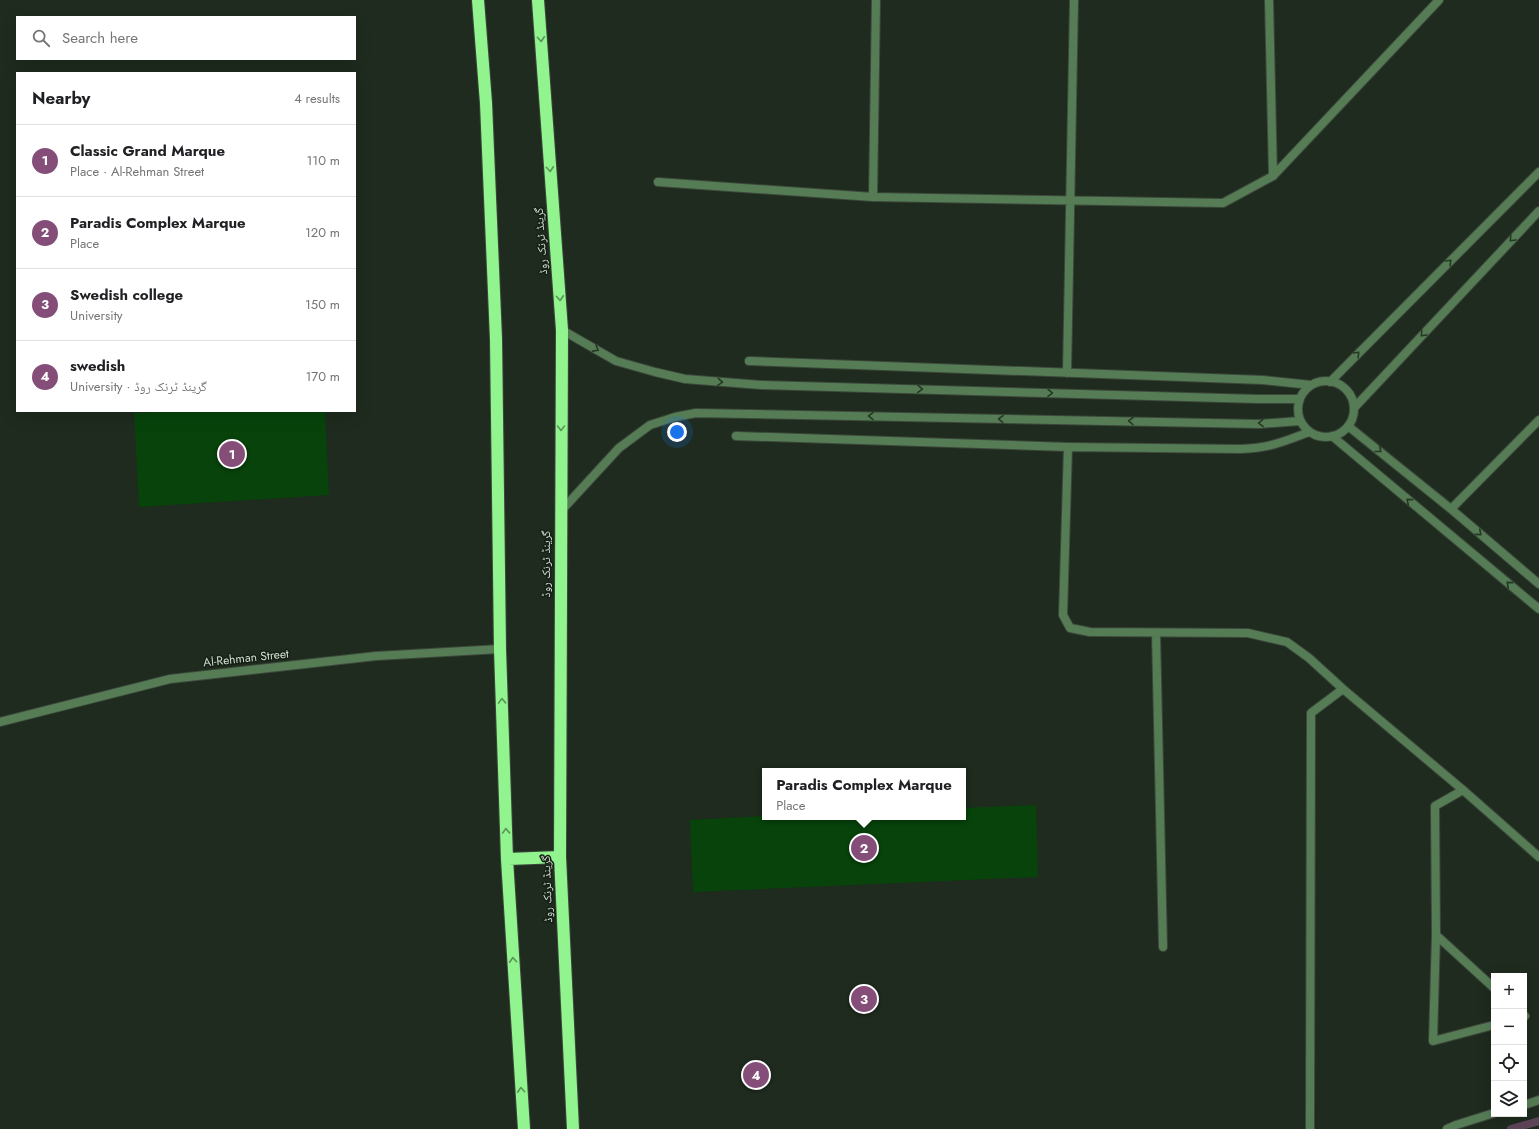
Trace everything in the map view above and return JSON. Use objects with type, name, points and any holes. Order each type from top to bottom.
[{"type":"highway","points":[[478,0],[486,103],[496,339],[500,649],[507,859],[524,1129]]},
{"type":"highway","name":"گرینڈ ٹرنک روڈ","points":[[538,0],[562,330],[560,857],[573,1129]]},
{"type":"highway","points":[[507,859],[560,857]]},
{"type":"street","points":[[873,196],[876,0]]},
{"type":"street","points":[[1067,373],[1074,0]]},
{"type":"street","points":[[1269,0],[1273,176]]},
{"type":"street","points":[[658,182],[873,196],[1223,203],[1273,176],[1438,1]]},
{"type":"street","points":[[1330,382],[1539,172]]},
{"type":"street","points":[[1354,408],[1539,211]]},
{"type":"street","points":[[562,330],[616,361],[685,379],[761,385],[1300,399]]},
{"type":"street","points":[[749,361],[1263,380],[1311,386]]},
{"type":"street","points":[[1320,382],[1330,382],[1339,385],[1346,390],[1351,398],[1354,408],[1348,426],[1341,433],[1324,437],[1316,435],[1309,432],[1300,422],[1298,414],[1300,399],[1304,391],[1311,386],[1320,382]]},
{"type":"street","points":[[561,511],[619,448],[650,425],[675,417],[696,413],[1251,423],[1300,422]]},
{"type":"street","points":[[1451,509],[1539,420]]},
{"type":"street","points":[[1348,426],[1451,509],[1539,584]]},
{"type":"street","points":[[736,436],[1068,448],[1258,448],[1277,444],[1309,432]]},
{"type":"street","points":[[1332,436],[1539,609]]},
{"type":"street","points":[[1068,448],[1063,615],[1070,628],[1090,632],[1248,633],[1287,642],[1308,658],[1463,790],[1539,857]]},
{"type":"street","points":[[1156,633],[1163,947]]},
{"type":"street","name":"Al-Rehman Street","points":[[0,722],[170,679],[376,656],[500,649]]},
{"type":"street","points":[[1310,1129],[1310,713],[1343,689]]},
{"type":"street","points":[[1463,790],[1435,806],[1436,935],[1433,1041],[1491,1025]]},
{"type":"street","points":[[1436,935],[1491,985]]},
{"type":"street","points":[[1527,1103],[1539,1100]]},
{"type":"street","points":[[1447,1129],[1491,1114]]},
{"type":"building","points":[[325,412],[329,495],[139,507],[134,413]]},
{"type":"building","points":[[1036,805],[1038,877],[693,892],[690,820],[762,816],[762,820],[966,820],[966,808]]},
{"type":"waterway","points":[[1511,1129],[1539,1121]]},
{"type":"place","name":"Classic Grand Marque","points":[[232,454]]},
{"type":"place","name":"Paradis Complex Marque","points":[[864,848]]},
{"type":"place","name":"Swedish college","points":[[864,999]]},
{"type":"place","name":"swedish","points":[[756,1075]]}]
